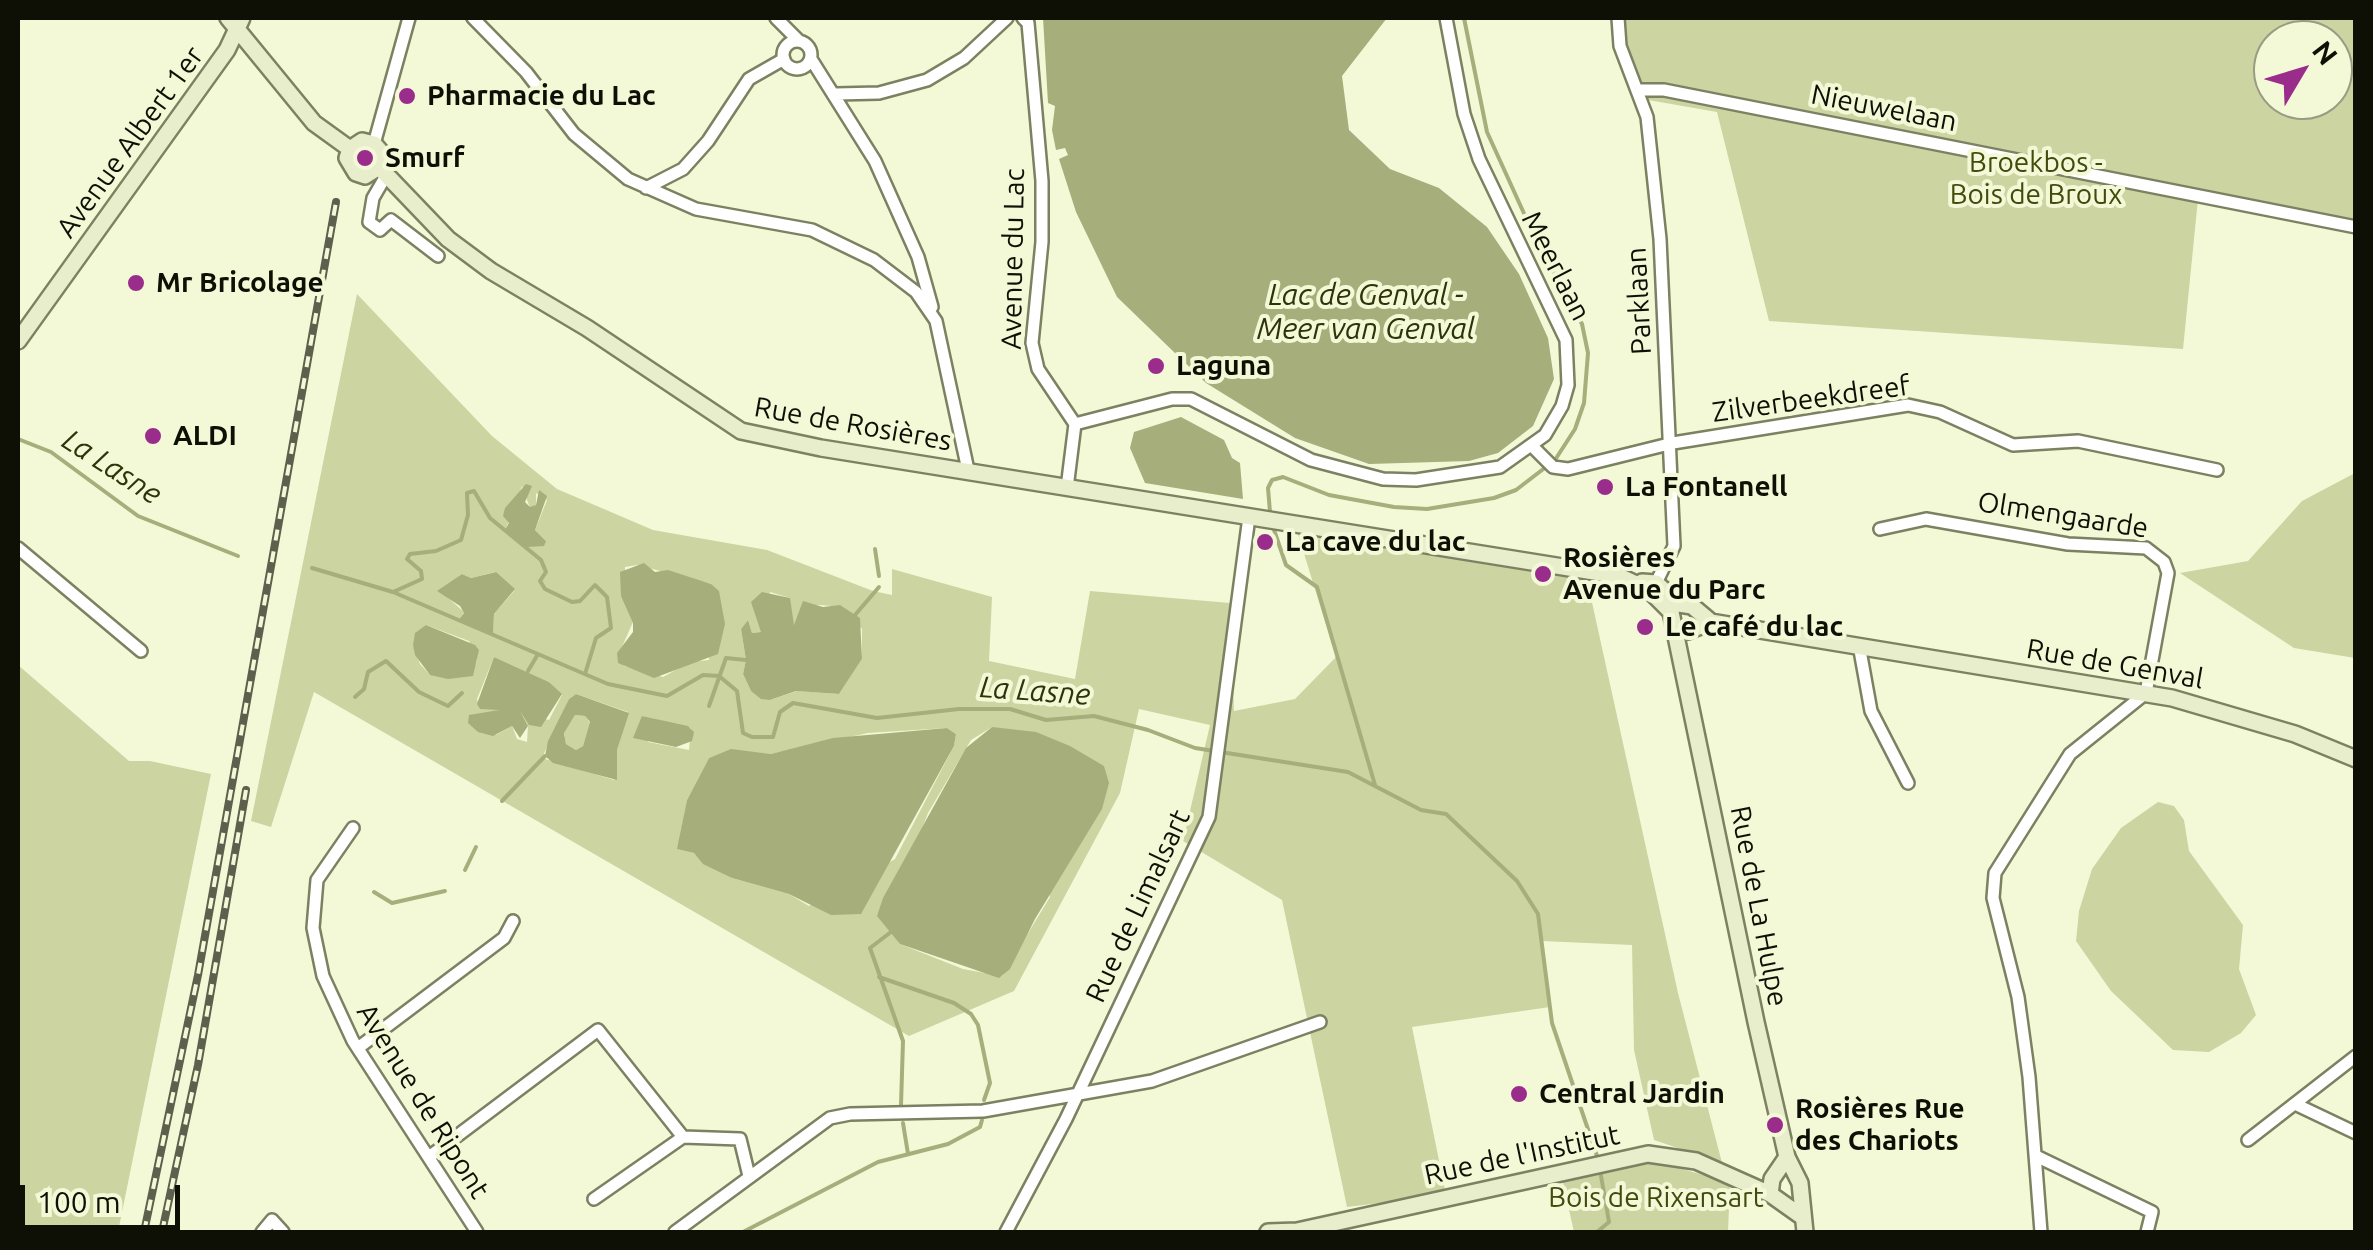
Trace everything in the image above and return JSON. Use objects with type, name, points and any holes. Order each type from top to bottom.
[{"type":"street","points":[[374,144],[408,18]]},
{"type":"street","points":[[472,18],[526,72],[594,155],[646,188],[696,209],[786,222],[844,243],[897,276],[932,312]]},
{"type":"street","points":[[836,94],[879,93],[926,80],[964,58],[1007,18]]},
{"type":"street","name":"Meerlaan","points":[[1076,424],[1172,399],[1191,399],[1311,460],[1383,478],[1470,474],[1500,467],[1533,447],[1562,406],[1568,386],[1566,340],[1478,158],[1464,114],[1446,18]]},
{"type":"street","name":"Parklaan","points":[[1618,18],[1620,46],[1647,117],[1658,220],[1672,444],[1674,546],[1656,583]]},
{"type":"street","name":"Avenue du Lac","points":[[1026,20],[1042,181],[1042,242],[1032,343],[1038,369],[1076,424]]},
{"type":"street","points":[[236,22],[314,122],[350,149]]},
{"type":"street","name":"Avenue Albert 1er","points":[[18,341],[236,22]]},
{"type":"street","points":[[794,43],[809,47],[796,63],[794,43]]},
{"type":"street","points":[[646,188],[682,169],[708,141],[749,79],[772,68],[796,63],[821,74],[836,94],[899,212],[918,257],[957,404],[968,470]]},
{"type":"street","name":"Nieuwelaan","points":[[1638,90],[1664,90],[2356,227]]},
{"type":"street","points":[[383,170],[364,176],[356,173],[347,158],[350,149],[362,141],[374,144],[382,157],[383,170],[369,222],[380,230],[391,220],[438,256]]},
{"type":"street","name":"Rue de Rosières","points":[[383,170],[448,239],[740,431],[1635,582]]},
{"type":"street","name":"Zilverbeekdreef","points":[[1533,447],[1553,467],[1568,470],[1672,444],[1908,405],[1940,412],[2013,445],[2091,442],[2217,470]]},
{"type":"street","points":[[1067,488],[1076,424]]},
{"type":"street","name":"Rue de Limalsart","points":[[1006,1232],[1078,1094],[1203,831],[1224,728],[1249,517]]},
{"type":"street","name":"Olmengaarde","points":[[1880,529],[1926,519],[2068,544],[2135,546],[2155,553],[2164,562],[2169,582],[2146,693]]},
{"type":"street","points":[[18,548],[141,651]]},
{"type":"street","points":[[1635,582],[1656,583],[1688,619]]},
{"type":"street","points":[[1635,582],[1688,619]]},
{"type":"street","name":"Rue de Genval","points":[[1688,619],[2146,693],[2233,713],[2356,759]]},
{"type":"street","name":"Rue de La Hulpe","points":[[1688,619],[1681,664],[1788,1157],[1774,1181]]},
{"type":"street","points":[[1859,646],[1871,711],[1908,783]]},
{"type":"street","points":[[2041,1232],[2018,997],[1993,898],[1995,872],[2070,754],[2146,693]]},
{"type":"street","name":"Avenue de Ripont","points":[[353,828],[317,880],[313,928],[323,976],[337,1012],[358,1048],[477,1232]]},
{"type":"street","points":[[358,1048],[504,938],[514,921]]},
{"type":"street","points":[[674,1232],[813,1128],[838,1116],[983,1111],[1078,1094],[1181,1073],[1320,1022]]},
{"type":"street","points":[[429,1157],[598,1030],[683,1137]]},
{"type":"street","points":[[2248,1140],[2356,1056]]},
{"type":"street","points":[[2296,1104],[2356,1133]]},
{"type":"street","points":[[594,1199],[683,1137],[740,1139],[749,1176]]},
{"type":"street","name":"Rue de l'Institut","points":[[1268,1232],[1296,1232],[1648,1154],[1696,1161],[1774,1181],[1793,1200]]},
{"type":"street","points":[[2036,1156],[2152,1212],[2146,1232]]},
{"type":"street","points":[[1774,1181],[1801,1188],[1793,1200],[1803,1224]]},
{"type":"street","points":[[262,1232],[272,1220],[283,1232]]},
{"type":"green space","name":"Broekbos - Bois de Broux","points":[[1622,18],[2355,18],[2355,230],[2198,199],[2183,349],[1769,321],[1717,112],[1631,97]]},
{"type":"green space","points":[[357,294],[492,436],[557,489],[653,530],[767,550],[873,591],[892,595],[892,569],[992,597],[989,661],[1075,679],[1090,591],[1230,603],[1234,711],[1295,699],[1336,657],[1297,531],[1584,566],[1678,993],[1722,1163],[1654,1140],[1634,1050],[1632,945],[1542,941],[1550,1007],[1412,1027],[1446,1195],[1347,1207],[1282,900],[1183,841],[1210,725],[1139,709],[1120,793],[1014,991],[909,1036],[314,692],[271,827],[251,821]],"holes":[[[522,486],[530,508],[536,505],[536,493],[547,500],[535,530],[546,541],[526,547],[506,529]],[[637,565],[711,584],[709,660],[690,662],[663,677],[624,666],[621,649],[633,622],[625,601],[625,567]],[[495,572],[514,591],[494,614],[493,633],[459,621],[464,612],[446,596],[445,587],[462,574],[471,578]],[[770,592],[790,598],[791,624],[797,625],[799,617],[813,605],[843,607],[862,629],[862,659],[839,694],[797,691],[770,700],[751,691],[743,674],[746,660],[741,629],[748,620],[752,633],[761,632]],[[426,625],[469,641],[477,660],[472,675],[430,675],[420,664],[413,645]],[[494,657],[549,682],[562,695],[549,720],[520,711],[528,726],[527,742],[517,739],[512,726],[496,735],[475,728],[499,709],[480,709],[477,699]],[[576,694],[628,712],[617,750],[614,780],[542,758],[569,699]],[[642,716],[691,728],[689,750],[648,742]],[[992,727],[1050,897],[1002,976],[963,969],[900,944],[886,923],[928,813],[971,740]],[[947,728],[956,734],[954,746],[895,859],[809,906],[789,894],[732,878],[694,853],[678,849],[687,800],[709,758],[730,750],[771,754],[868,733]]]},
{"type":"green space","points":[[2355,473],[2355,658],[2294,648],[2180,573],[2248,561],[2302,501]]},
{"type":"green space","points":[[18,665],[129,761],[150,761],[211,774],[118,1232],[18,1232]]},
{"type":"green space","points":[[575,715],[585,716],[590,723],[583,746],[576,750],[566,744],[564,732]]},
{"type":"green space","points":[[2158,802],[2174,806],[2184,820],[2189,851],[2243,925],[2239,969],[2256,1015],[2241,1033],[2209,1052],[2173,1050],[2111,991],[2076,941],[2079,911],[2092,869],[2121,828]]},
{"type":"green space","name":"Bois de Rixensart","points":[[1659,1162],[1730,1183],[1728,1232],[1574,1232],[1562,1178]]},
{"type":"water","name":"Lac de Genval - Meer van Genval","points":[[1043,18],[1387,18],[1342,76],[1349,130],[1390,169],[1439,188],[1487,227],[1519,274],[1548,338],[1554,379],[1533,426],[1498,453],[1469,461],[1369,464],[1295,438],[1206,383],[1117,297],[1076,212],[1059,159],[1068,155],[1065,148],[1056,150],[1052,130],[1055,106],[1048,103]]},
{"type":"water","points":[[1181,417],[1224,440],[1232,458],[1240,463],[1243,499],[1145,483],[1130,448],[1134,432]]},
{"type":"water","points":[[526,484],[532,486],[525,502],[530,507],[536,505],[539,490],[547,496],[535,530],[546,541],[544,546],[527,547],[505,530],[509,523],[503,516],[505,508]]},
{"type":"water","points":[[644,563],[655,572],[668,570],[711,584],[719,591],[725,624],[718,654],[654,678],[618,663],[617,653],[633,632],[621,596],[620,572]]},
{"type":"water","points":[[496,572],[515,589],[494,614],[493,635],[458,621],[464,613],[460,606],[437,591],[462,574],[471,578]]},
{"type":"water","points":[[762,592],[790,598],[794,625],[803,601],[823,607],[840,605],[860,618],[862,659],[839,694],[796,691],[770,700],[751,691],[743,674],[746,660],[741,629],[748,620],[752,633],[761,632],[751,602]]},
{"type":"water","points":[[426,625],[475,645],[479,650],[473,676],[448,679],[430,675],[415,655],[413,645],[415,633]]},
{"type":"water","points":[[494,657],[549,682],[562,694],[541,727],[529,725],[520,711],[528,726],[520,738],[512,726],[493,736],[478,732],[468,723],[469,715],[499,710],[480,709],[477,704]]},
{"type":"water","points":[[576,694],[629,713],[617,750],[617,780],[553,763],[545,756],[548,741],[569,699]],"holes":[[[575,715],[585,716],[590,722],[583,746],[576,750],[566,744],[564,733]]]},
{"type":"water","points":[[642,716],[688,726],[694,732],[692,741],[676,747],[633,738]]},
{"type":"water","points":[[992,727],[1036,732],[1070,746],[1104,766],[1109,783],[1102,809],[1035,919],[1010,969],[999,978],[900,944],[877,916],[883,898],[966,748]]},
{"type":"water","points":[[947,728],[956,734],[954,746],[861,914],[831,915],[789,894],[732,878],[703,864],[694,853],[677,849],[687,800],[709,758],[731,749],[771,754],[833,738]]},
{"type":"waterway","points":[[1270,512],[1268,488],[1272,480],[1283,477],[1329,495],[1394,507],[1427,509],[1494,498],[1516,490],[1555,460],[1575,429],[1584,403],[1588,353],[1582,324],[1537,242],[1487,132],[1464,18]]},
{"type":"waterway","name":"La Lasne","points":[[18,439],[51,452],[138,516],[238,556]]},
{"type":"waterway","points":[[393,592],[422,579],[421,571],[407,559],[410,554],[436,551],[461,540],[468,515],[467,493],[474,491],[490,518],[541,560],[546,572],[540,581],[545,589],[572,602],[580,601],[595,585],[607,597],[611,628],[596,638],[585,674]]},
{"type":"waterway","points":[[1273,527],[1286,565],[1317,587],[1375,785]]},
{"type":"waterway","points":[[875,549],[879,576]]},
{"type":"waterway","name":"La Lasne","points":[[312,568],[393,592],[608,684],[667,696],[703,675],[719,676],[737,691],[743,733],[752,737],[773,737],[780,712],[793,703],[877,718],[959,709],[1010,709],[1046,720],[1094,716],[1195,748],[1348,772],[1421,810],[1446,814],[1517,881],[1538,914],[1552,1023],[1597,1156]]},
{"type":"waterway","points":[[855,615],[879,587]]},
{"type":"waterway","points":[[528,671],[538,654]]},
{"type":"waterway","name":"La Lasne","points":[[709,706],[726,658],[746,660]]},
{"type":"waterway","points":[[355,697],[364,689],[368,672],[386,661],[419,692],[448,706],[462,693]]},
{"type":"waterway","points":[[502,801],[545,756]]},
{"type":"waterway","points":[[465,870],[476,847]]},
{"type":"waterway","points":[[374,892],[392,903],[445,891]]},
{"type":"waterway","points":[[891,932],[870,948],[903,1041],[901,1105]]},
{"type":"waterway","points":[[879,977],[954,1003],[971,1014],[978,1025],[990,1083],[984,1100]]},
{"type":"waterway","points":[[743,1232],[878,1162],[948,1144],[980,1127],[982,1120]]},
{"type":"waterway","points":[[903,1123],[908,1154]]},
{"type":"waterway","name":"La Lasne","points":[[1597,1232],[1609,1222],[1600,1170]]},
{"type":"railway","points":[[144,1232],[198,975],[336,202]]},
{"type":"railway","points":[[162,1232],[198,1065],[246,790]]},
{"type":"place","name":"Pharmacie du Lac","points":[[407,96]]},
{"type":"place","name":"Smurf","points":[[365,158]]},
{"type":"place","name":"Mr Bricolage","points":[[136,283]]},
{"type":"place","name":"Laguna","points":[[1156,366]]},
{"type":"place","name":"ALDI","points":[[153,436]]},
{"type":"place","name":"La Fontanell","points":[[1605,487]]},
{"type":"place","name":"La cave du lac","points":[[1265,542]]},
{"type":"place","name":"Rosières Avenue du Parc","points":[[1543,574]]},
{"type":"place","name":"Le café du lac","points":[[1645,627]]},
{"type":"place","name":"Central Jardin","points":[[1519,1094]]},
{"type":"place","name":"Rosières Rue des Chariots","points":[[1775,1125]]}]
